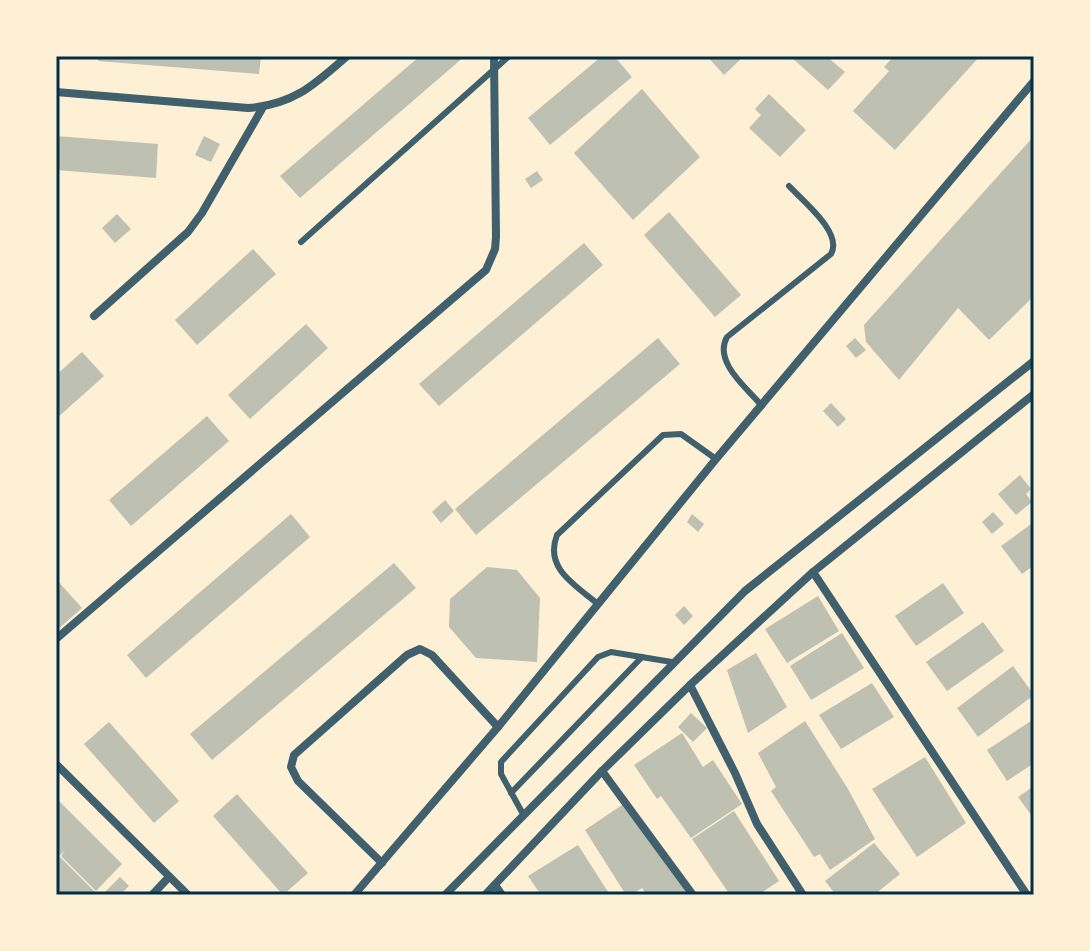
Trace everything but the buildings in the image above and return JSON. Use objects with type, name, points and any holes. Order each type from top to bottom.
[{"type":"street","points":[[56,92],[263,107],[278,104],[306,90],[347,56]]},
{"type":"street","points":[[56,639],[486,270],[495,249],[496,237],[494,56]]},
{"type":"street","points":[[354,895],[498,727],[716,459],[1034,81]]},
{"type":"street","points":[[94,316],[188,232],[263,107]]},
{"type":"street","points":[[445,895],[672,662],[770,569],[1034,361]]},
{"type":"street","points":[[485,895],[602,771],[813,572],[1033,395]]},
{"type":"street","points":[[813,572],[1027,895]]},
{"type":"street","points":[[382,863],[298,781],[291,767],[294,755],[407,655],[420,649],[432,655],[498,727]]},
{"type":"street","points":[[690,685],[757,824],[803,895]]},
{"type":"street","points":[[56,764],[188,895]]},
{"type":"street","points":[[602,771],[693,895]]},
{"type":"street","points":[[152,895],[169,877]]},
{"type":"street","points":[[495,885],[502,895]]},
{"type":"lane","points":[[301,242],[509,56]]},
{"type":"lane","points":[[762,406],[726,363],[723,343],[831,254],[835,244],[832,233],[789,186]]},
{"type":"lane","points":[[598,604],[559,571],[553,553],[557,535],[663,435],[681,434],[716,459]]},
{"type":"lane","points":[[523,814],[501,774],[501,762],[598,657],[611,652],[672,662]]},
{"type":"lane","points":[[511,793],[642,657]]}]
